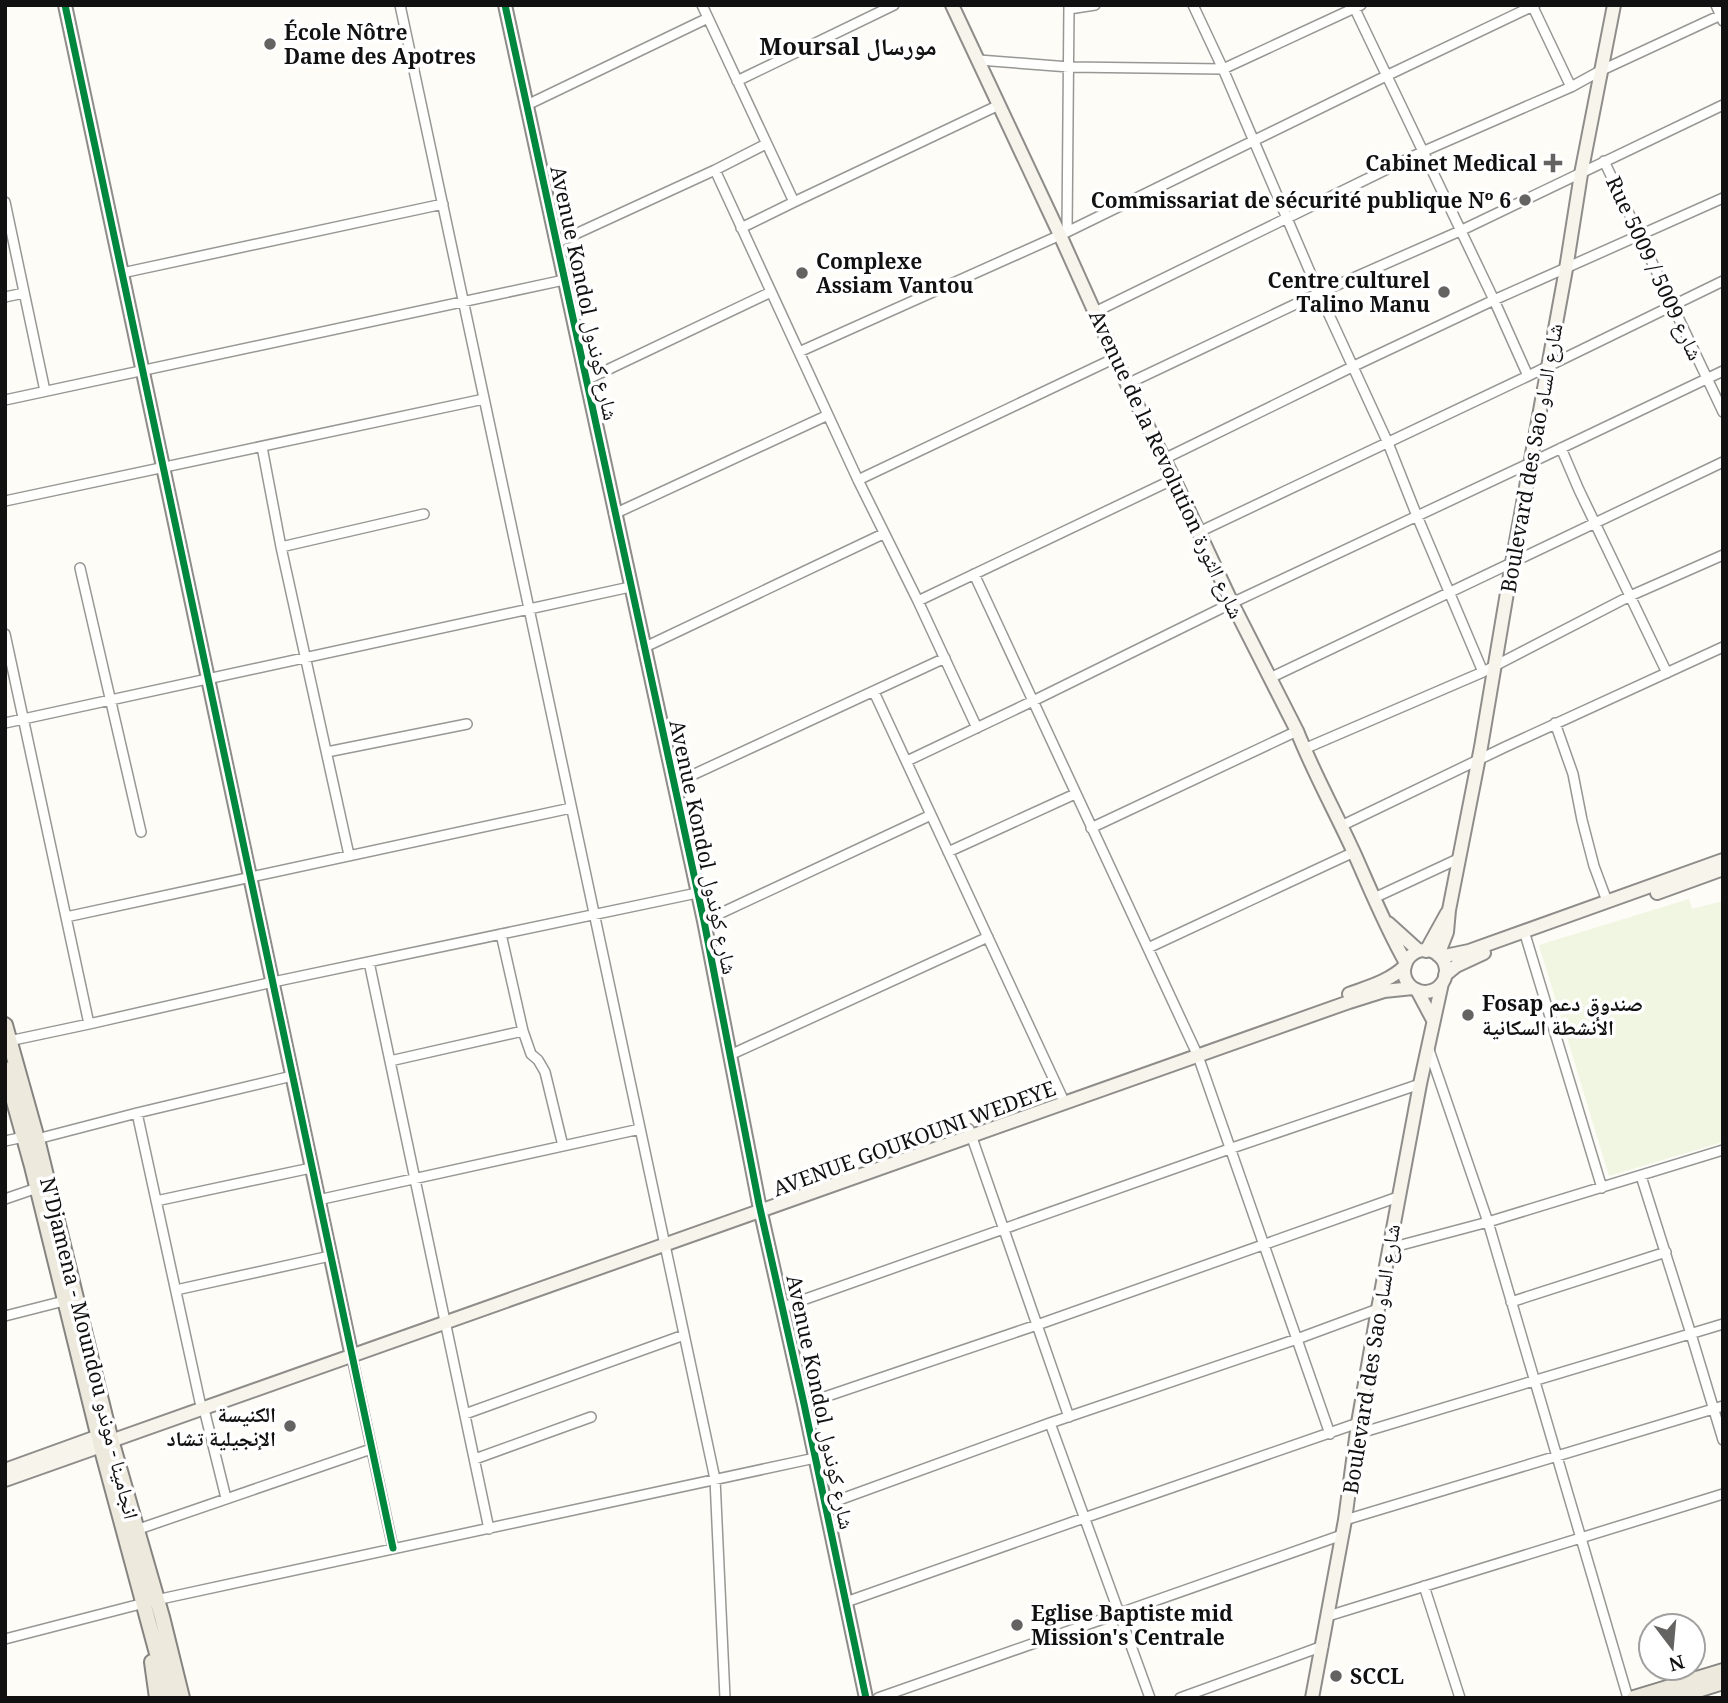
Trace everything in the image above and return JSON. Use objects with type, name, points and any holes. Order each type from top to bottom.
[{"type":"main road","name":"N'Djamena - Moundou انجامينا - موندو","points":[[5,1025],[105,1439]]},
{"type":"main road","name":"N'Djamena - Moundou انجامينا - موندو","points":[[5,1069],[31,1138],[32,1166],[64,1301],[105,1439],[136,1530],[150,1602],[162,1617],[169,1672]]},
{"type":"main road","points":[[105,1439],[150,1602],[152,1668],[157,1698]]},
{"type":"main road","points":[[162,1617],[175,1642],[192,1698]]},
{"type":"main road","points":[[150,1629],[182,1698]]},
{"type":"main road","points":[[1634,1698],[1723,1671]]},
{"type":"main road","points":[[169,1672],[169,1698]]},
{"type":"main road","points":[[1672,1698],[1723,1682]]},
{"type":"street","points":[[65,5],[393,1548]]},
{"type":"street","points":[[400,5],[715,1479],[725,1698]]},
{"type":"street","name":"Avenue Kondol شارع كوندول","points":[[505,5],[704,921],[760,1207],[866,1698]]},
{"type":"street","points":[[702,5],[794,201]]},
{"type":"street","points":[[737,80],[894,5]]},
{"type":"street","name":"Avenue de la Revolution شارع الثورة","points":[[952,5],[1063,233],[1127,384],[1297,731],[1405,964]]},
{"type":"street","points":[[1063,233],[1069,7],[1095,5]]},
{"type":"street","points":[[1193,5],[1388,443],[1483,672]]},
{"type":"street","name":"Boulevard des Sao شارع الساو","points":[[1431,954],[1449,910],[1460,858],[1581,174],[1614,5]]},
{"type":"street","points":[[1095,312],[1422,152],[1722,17],[1716,5]]},
{"type":"street","points":[[979,60],[1069,67],[1223,69],[1356,6],[1386,76],[1528,376]]},
{"type":"street","points":[[799,352],[1063,233],[1533,6],[1571,87]]},
{"type":"street","points":[[527,105],[708,18]]},
{"type":"street","points":[[741,228],[999,105]]},
{"type":"street","points":[[1127,384],[1319,293],[1460,231],[1723,105]]},
{"type":"street","points":[[556,243],[766,144]]},
{"type":"street","name":"Rue 5009 / شارع 5009","points":[[1604,161],[1723,412]]},
{"type":"street","points":[[715,170],[883,534],[918,601],[977,728]]},
{"type":"street","points":[[1164,459],[1494,300],[1723,198]]},
{"type":"street","points":[[5,202],[45,391]]},
{"type":"street","points":[[122,273],[443,204]]},
{"type":"street","points":[[5,400],[564,280]]},
{"type":"street","points":[[1199,532],[1723,281]]},
{"type":"street","points":[[586,380],[771,292]]},
{"type":"street","points":[[5,297],[24,293]]},
{"type":"street","points":[[858,480],[1115,358]]},
{"type":"street","points":[[907,761],[1232,603],[1723,371]]},
{"type":"street","points":[[5,501],[484,398]]},
{"type":"street","points":[[614,514],[828,415]]},
{"type":"street","points":[[261,447],[349,855]]},
{"type":"street","points":[[1561,448],[1667,673]]},
{"type":"street","points":[[1270,678],[1723,462]]},
{"type":"street","points":[[918,601],[1174,479]]},
{"type":"street","points":[[281,547],[424,514]]},
{"type":"street","points":[[643,648],[883,534]]},
{"type":"street","points":[[1304,750],[1496,666],[1630,596],[1723,555]]},
{"type":"street","points":[[80,568],[141,832]]},
{"type":"street","points":[[974,574],[1197,1053],[1330,1434]]},
{"type":"street","points":[[5,723],[630,587]]},
{"type":"street","points":[[5,634],[89,1024]]},
{"type":"street","points":[[1341,826],[1555,723],[1723,647]]},
{"type":"street","points":[[673,785],[945,658]]},
{"type":"street","points":[[874,692],[1062,1097]]},
{"type":"street","points":[[1555,723],[1573,774],[1594,866],[1607,901]]},
{"type":"street","points":[[327,752],[467,724]]},
{"type":"street","points":[[1091,828],[1297,731]]},
{"type":"street","points":[[948,852],[1075,794]]},
{"type":"street","points":[[66,917],[571,808]]},
{"type":"street","points":[[704,921],[930,815]]},
{"type":"street","points":[[1148,948],[1354,852]]},
{"type":"street","points":[[1374,898],[1460,858]]},
{"type":"street","points":[[1415,989],[1431,991],[1456,966],[1469,959],[1607,901],[1723,860]]},
{"type":"street","points":[[1433,1020],[1405,976],[1405,964],[1413,954],[1469,951],[1723,869]]},
{"type":"street","points":[[9,1041],[273,982],[697,893]]},
{"type":"street","name":"Boulevard des Sao شارع الساو","points":[[1431,954],[1449,925],[1449,910]]},
{"type":"street","name":"Avenue de la Revolution شارع الثورة","points":[[1385,921],[1431,954]]},
{"type":"street","points":[[1449,925],[1456,942],[1469,951]]},
{"type":"street","points":[[501,934],[523,1031],[531,1055],[542,1065],[545,1072],[563,1146]]},
{"type":"street","points":[[1525,935],[1602,1188]]},
{"type":"street","points":[[730,1055],[988,937]]},
{"type":"street","points":[[1431,954],[1445,966],[1443,979]]},
{"type":"street","points":[[369,962],[489,1529]]},
{"type":"street","name":"AVENUE GOUKOUNI WEDEYE","points":[[105,1439],[1197,1053],[1383,981],[1393,976],[1405,964]]},
{"type":"street","name":"Boulevard des Sao شارع الساو","points":[[1312,1698],[1345,1520],[1357,1429],[1398,1197],[1427,1045],[1443,979]]},
{"type":"street","name":"AVENUE GOUKOUNI WEDEYE","points":[[970,1133],[1062,1097],[1373,995],[1399,988],[1415,989]]},
{"type":"street","points":[[390,1060],[523,1031]]},
{"type":"street","points":[[1427,1045],[1488,1222],[1628,1698]]},
{"type":"street","points":[[5,1141],[31,1138],[292,1076]]},
{"type":"street","points":[[783,1307],[1420,1084]]},
{"type":"street","points":[[137,1112],[202,1406],[226,1498]]},
{"type":"street","points":[[318,1200],[640,1129]]},
{"type":"street","points":[[970,1133],[1069,1417]]},
{"type":"street","points":[[1390,1248],[1488,1222],[1723,1150]]},
{"type":"street","points":[[156,1201],[311,1168]]},
{"type":"street","points":[[1641,1176],[1691,1334],[1718,1408],[1723,1440]]},
{"type":"street","points":[[5,1199],[37,1188]]},
{"type":"street","points":[[804,1404],[1398,1197]]},
{"type":"street","points":[[1511,1302],[1666,1252]]},
{"type":"street","points":[[176,1290],[331,1256]]},
{"type":"street","points":[[5,1316],[64,1301]]},
{"type":"street","points":[[825,1504],[1378,1309]]},
{"type":"street","points":[[846,1602],[1330,1434],[1534,1380],[1723,1324]]},
{"type":"street","points":[[465,1414],[684,1335]]},
{"type":"street","points":[[1345,1520],[1718,1408]]},
{"type":"street","points":[[475,1459],[590,1417]]},
{"type":"street","points":[[1050,1423],[1150,1698]]},
{"type":"street","points":[[5,1470],[105,1439]]},
{"type":"street","points":[[5,1480],[105,1439]]},
{"type":"street","points":[[136,1530],[371,1449]]},
{"type":"street","points":[[5,1639],[150,1602],[816,1458]]},
{"type":"street","points":[[1328,1616],[1723,1494]]},
{"type":"street","points":[[878,1698],[1342,1535]]},
{"type":"street","points":[[1424,1586],[1460,1698]]},
{"type":"street","points":[[1180,1698],[1322,1646]]},
{"type":"green space","points":[[1689,899],[1692,909],[1723,901],[1723,1142],[1609,1176],[1539,945]]},
{"type":"cycle path","points":[[65,5],[393,1548]]},
{"type":"cycle path","points":[[505,5],[704,921],[759,1204],[866,1698]]},
{"type":"place","name":"École Nôtre Dame des Apotres","points":[[270,44]]},
{"type":"place","name":"Cabinet Medical","points":[[1553,163]]},
{"type":"place","name":"Commissariat de sécurité publique Nº 6","points":[[1525,200]]},
{"type":"place","name":"Complexe Assiam Vantou","points":[[802,273]]},
{"type":"place","name":"Centre culturel Talino Manu","points":[[1444,292]]},
{"type":"place","name":"Fosap صندوق دعم الأنشطة السكانية","points":[[1468,1015]]},
{"type":"place","name":"الكنيسة الإنجيلية تشاد","points":[[290,1426]]},
{"type":"place","name":"Eglise Baptiste mid Mission's Centrale","points":[[1017,1625]]},
{"type":"place","name":"SCCL","points":[[1336,1676]]},
{"type":"district","name":"Moursal مورسال","points":[[848,45]]}]
